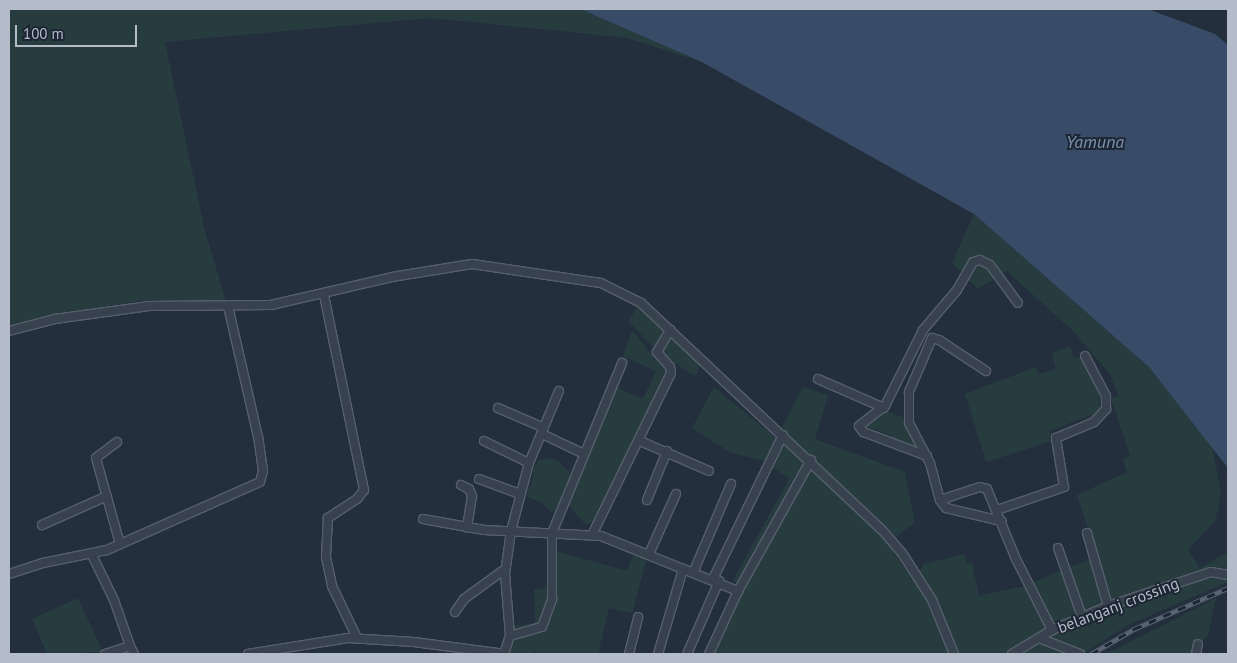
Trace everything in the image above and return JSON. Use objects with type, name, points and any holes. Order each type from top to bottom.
[{"type":"street","points":[[927,456],[861,430],[861,423],[884,408],[923,330],[953,297],[973,262],[980,260],[990,265],[1018,303]]},
{"type":"street","points":[[9,331],[55,319],[149,306],[270,305],[392,277],[472,264],[601,283],[641,303],[739,399],[811,460],[902,553],[935,606],[954,654]]},
{"type":"street","points":[[324,294],[364,490],[357,499],[328,518],[326,557],[332,586],[357,638]]},
{"type":"street","points":[[9,574],[43,563],[92,555],[260,482],[262,471],[258,437],[228,306]]},
{"type":"street","points":[[592,535],[640,441],[671,373],[670,367],[657,352],[670,330]]},
{"type":"street","points":[[986,371],[939,340],[931,340],[907,403],[911,428],[927,456],[940,500],[946,508],[1001,521]]},
{"type":"street","points":[[997,510],[1064,487],[1056,438],[1094,422],[1106,409],[1106,396],[1085,356]]},
{"type":"street","points":[[510,636],[542,627],[552,599],[552,533],[622,363]]},
{"type":"street","points":[[818,380],[884,408]]},
{"type":"street","points":[[248,654],[357,638],[504,654],[510,636],[505,569],[511,531],[529,462],[559,391]]},
{"type":"street","points":[[498,408],[584,454]]},
{"type":"street","points":[[687,654],[716,580],[783,435]]},
{"type":"street","points":[[484,441],[529,462]]},
{"type":"street","points":[[640,441],[709,470]]},
{"type":"street","points":[[117,442],[96,458],[120,544]]},
{"type":"street","points":[[647,500],[667,451]]},
{"type":"street","points":[[709,654],[738,590],[811,460]]},
{"type":"street","points":[[480,479],[520,494]]},
{"type":"street","points":[[694,573],[731,484]]},
{"type":"street","points":[[461,485],[469,489],[472,496],[467,528]]},
{"type":"street","points":[[940,500],[984,486],[997,510],[1020,567],[1052,630]]},
{"type":"street","points":[[649,554],[676,494]]},
{"type":"street","points":[[42,526],[107,496]]},
{"type":"street","points":[[423,519],[467,528],[592,535],[649,554],[738,590]]},
{"type":"street","points":[[1087,533],[1108,606]]},
{"type":"street","points":[[1058,548],[1082,617]]},
{"type":"street","points":[[92,555],[114,600],[134,654]]},
{"type":"street","points":[[455,612],[464,598],[505,569]]},
{"type":"street","points":[[658,654],[683,569]]},
{"type":"street","name":"belanganj crossing","points":[[1012,654],[1052,630],[1108,606],[1211,572],[1228,575]]},
{"type":"street","points":[[629,654],[638,617]]},
{"type":"street","points":[[1039,638],[1080,654]]},
{"type":"street","points":[[1196,654],[1198,644]]},
{"type":"street","points":[[105,654],[130,646]]},
{"type":"green space","points":[[9,9],[580,9],[702,62],[627,38],[431,18],[165,42],[204,227],[226,302],[139,301],[53,315],[9,326]]},
{"type":"green space","points":[[974,214],[1149,367],[1212,446],[1221,491],[1216,520],[1188,550],[1200,568],[1228,552],[1228,582],[1128,625],[1083,654],[706,654],[738,583],[733,580],[789,479],[762,460],[731,453],[692,428],[714,387],[776,438],[803,387],[828,395],[815,439],[905,472],[915,522],[888,543],[913,581],[924,564],[964,554],[967,564],[972,563],[979,596],[1024,586],[1097,556],[1077,495],[1127,472],[1123,459],[1130,455],[1111,398],[1118,396],[1110,374],[1073,331],[1007,271],[978,289],[952,263]]},
{"type":"green space","points":[[638,306],[700,365],[695,377],[654,348],[628,321]]},
{"type":"green space","points":[[632,330],[667,373],[595,521],[586,525],[567,504],[552,513],[542,503],[526,496],[533,479],[533,468],[539,460],[552,458],[562,464],[574,479],[616,387],[643,399],[656,371],[623,356]]},
{"type":"green space","points":[[1070,346],[1074,359],[1080,357],[1101,399],[1099,412],[1050,431],[1051,441],[986,462],[965,394],[1036,367],[1039,374],[1056,369],[1052,353]]},
{"type":"green space","points":[[886,411],[913,421],[924,458],[888,446],[890,435],[867,427]]},
{"type":"green space","points":[[556,551],[627,571],[634,553],[647,558],[632,613],[609,608],[598,654],[539,654],[536,651],[531,654],[512,654],[508,650],[513,626],[535,623],[534,590],[555,586]]},
{"type":"green space","points":[[78,598],[103,652],[47,654],[32,619]]},
{"type":"green space","points":[[1216,598],[1208,637],[1194,644],[1192,654],[1106,654]]},
{"type":"water","name":"Yamuna","points":[[580,9],[1148,9],[1215,34],[1228,45],[1228,468],[1149,367],[974,214],[702,62]]},
{"type":"railway","points":[[1091,654],[1134,629],[1228,588]]}]
